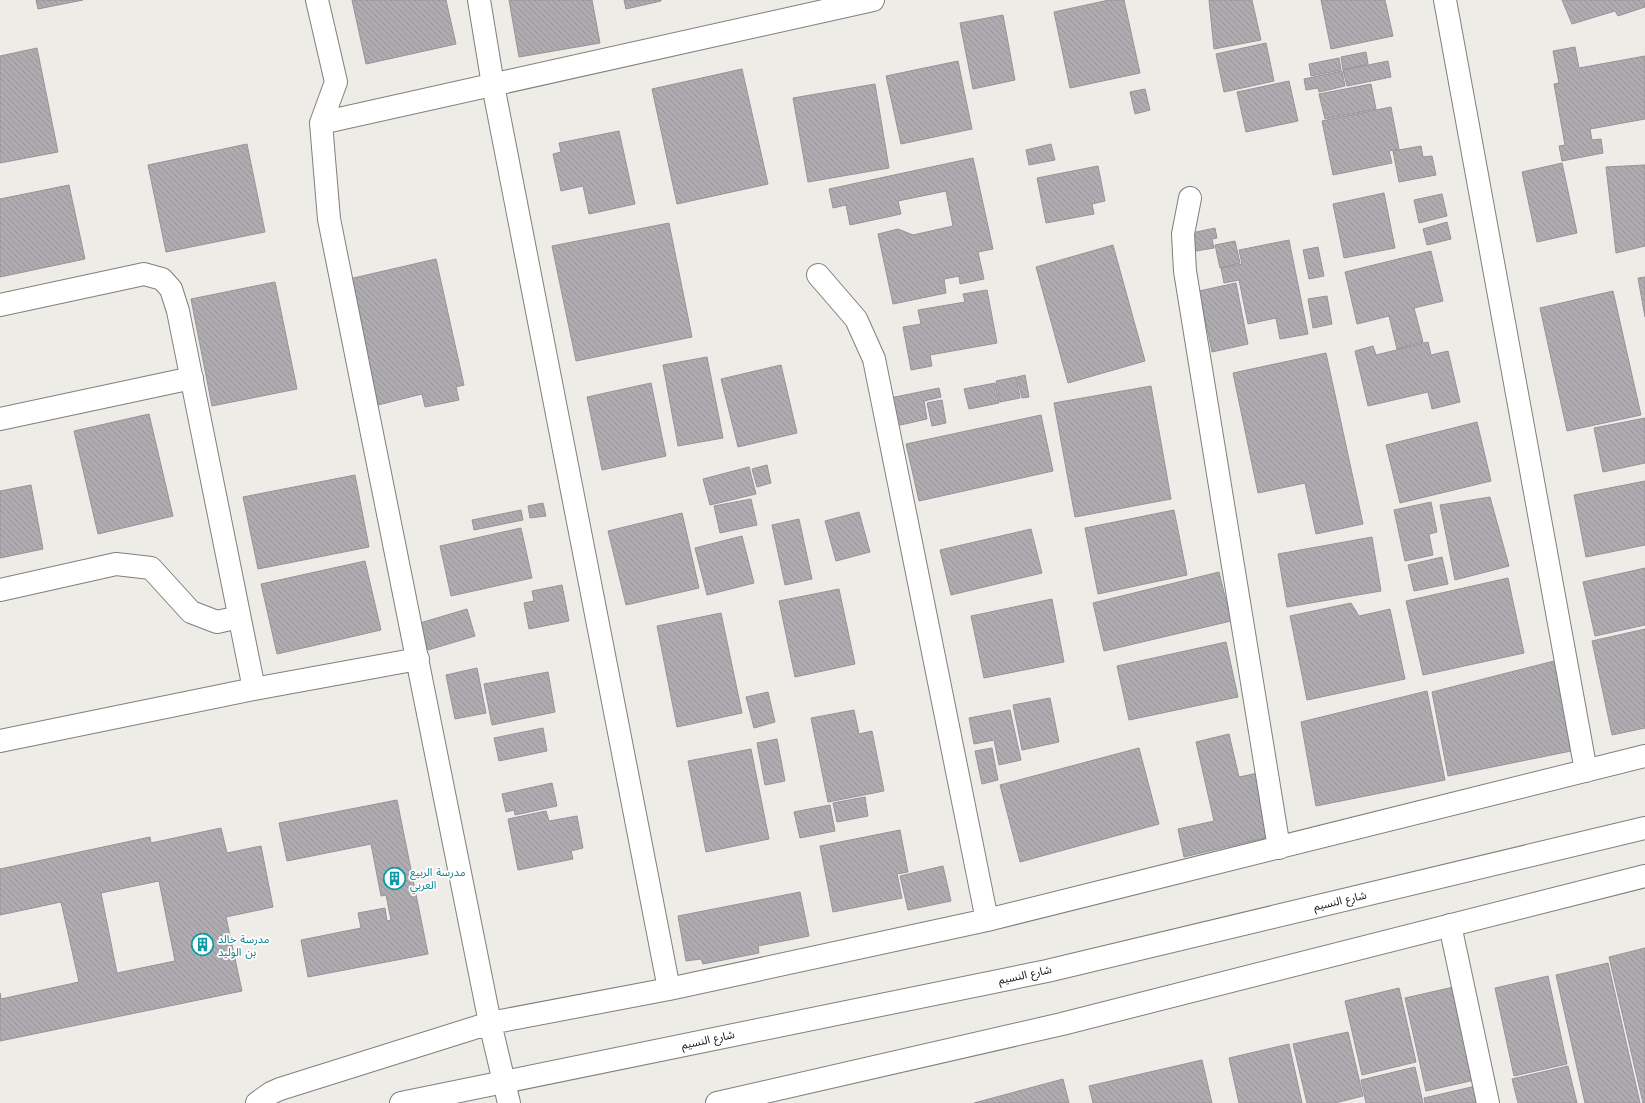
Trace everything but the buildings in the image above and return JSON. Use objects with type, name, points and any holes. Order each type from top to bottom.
[{"type":"street","points":[[317,0],[336,82],[321,123],[329,219],[490,1024],[507,1093]]},
{"type":"street","points":[[479,0],[493,84],[669,989]]},
{"type":"street","points":[[321,123],[873,0]]},
{"type":"street","points":[[1445,0],[1586,771]]},
{"type":"street","points":[[1190,198],[1183,234],[1185,271],[1279,848]]},
{"type":"street","points":[[0,305],[144,274],[162,280],[172,289],[192,378],[254,689]]},
{"type":"street","points":[[818,275],[856,319],[874,360],[987,920]]},
{"type":"street","points":[[0,419],[192,378]]},
{"type":"street","points":[[0,590],[116,564],[151,568],[191,612],[217,622],[239,618]]},
{"type":"street","points":[[0,741],[254,689],[418,659]]},
{"type":"street","points":[[257,1103],[271,1093],[280,1089],[490,1024],[669,989],[987,920],[1645,756]]},
{"type":"street","name":"شارع النسيم","points":[[401,1103],[507,1093],[1048,971],[1645,828]]},
{"type":"street","points":[[717,1103],[1062,1024],[1645,876]]},
{"type":"street","points":[[1450,925],[1488,1103]]},
{"type":"place","name":"مدرسة الربيع العربي","points":[[395,878]]},
{"type":"place","name":"مدرسة خالد بن الوليد","points":[[202,945]]}]
